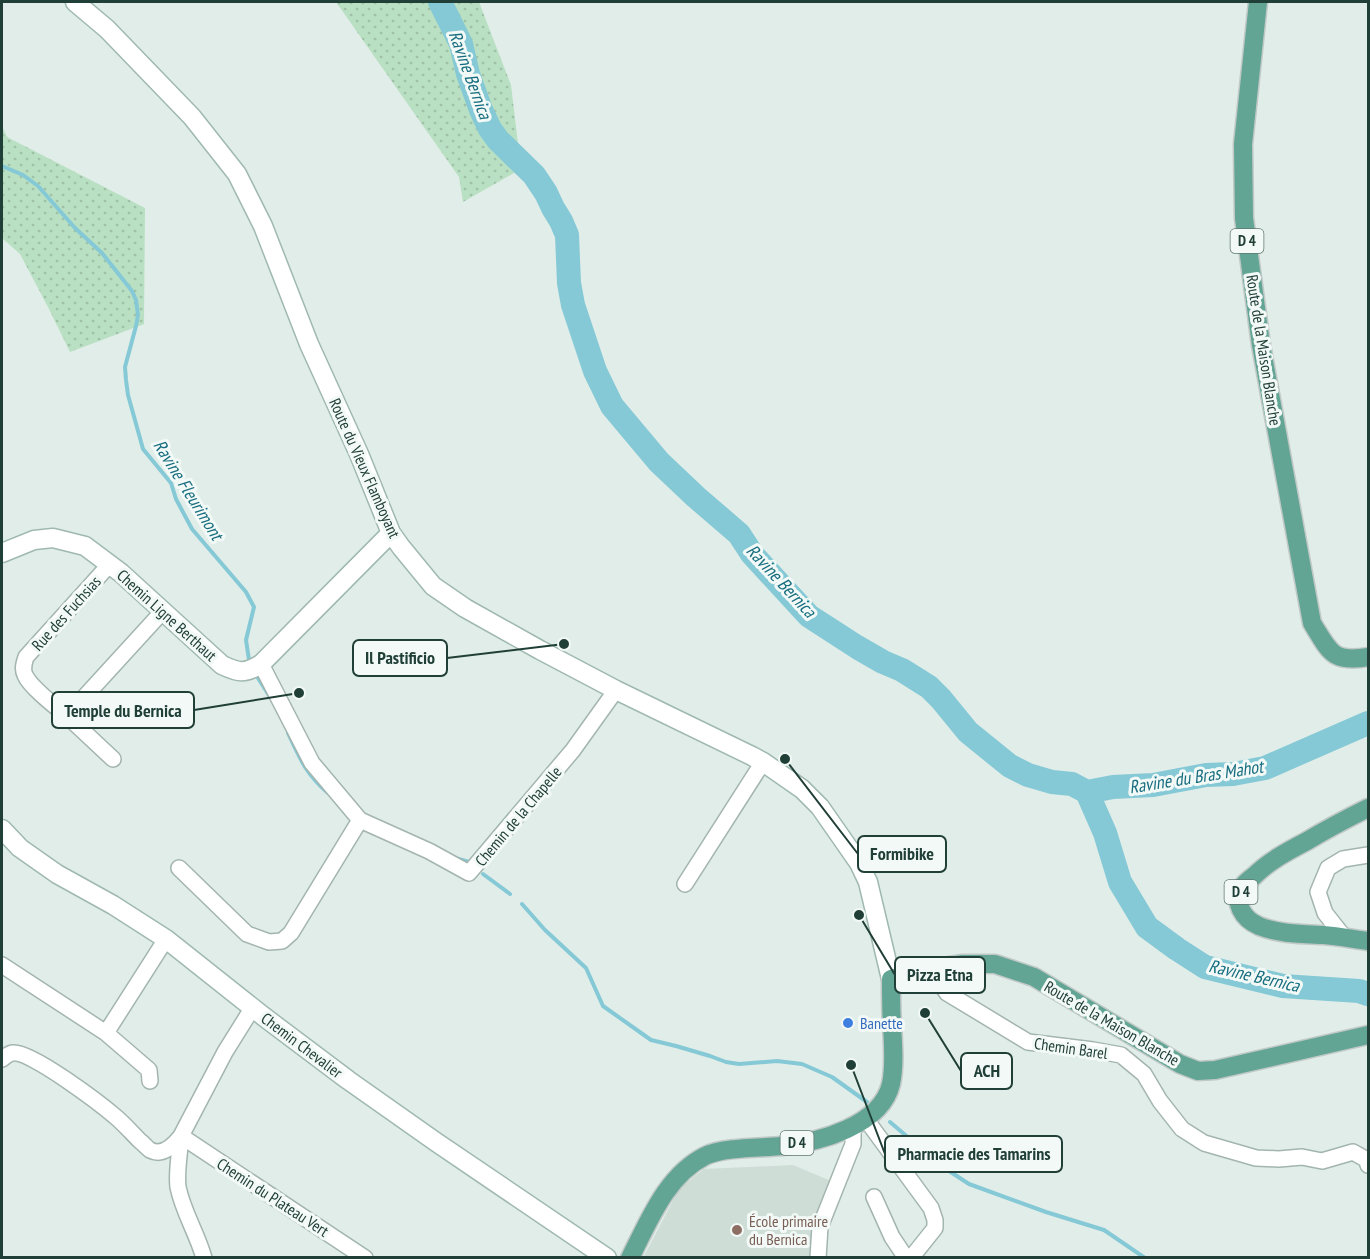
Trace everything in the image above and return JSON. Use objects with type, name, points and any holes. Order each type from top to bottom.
[{"type":"main road","name":"Route du Vieux Flamboyant","points":[[75,2],[107,29],[192,117],[237,174],[263,226],[309,344],[359,454],[391,533],[433,586],[465,608],[530,645],[763,762],[802,789],[820,807],[860,863],[868,882],[891,979]]},
{"type":"main road","name":"Route de la Maison Blanche","points":[[1258,2],[1243,144],[1244,218],[1261,345],[1312,623],[1333,654],[1350,660],[1368,657]]},
{"type":"main road","points":[[261,664],[391,533]]},
{"type":"main road","name":"Chemin Ligne Berthaut","points":[[2,553],[34,540],[53,538],[85,546],[121,573],[222,665],[243,673],[261,664]]},
{"type":"main road","name":"D 4","points":[[1368,808],[1265,865],[1244,886],[1240,894],[1239,906],[1241,913],[1258,926],[1294,934],[1368,941]]},
{"type":"main road","name":"Chemin Chevalier","points":[[2,829],[20,848],[57,874],[113,905],[166,939],[356,1086],[607,1257]]},
{"type":"main road","name":"Route de la Maison Blanche","points":[[891,979],[930,969],[963,964],[995,964],[1034,977],[1180,1064],[1198,1071],[1215,1070],[1368,1035]]},
{"type":"main road","name":"D 4","points":[[630,1257],[657,1204],[674,1181],[692,1164],[707,1155],[724,1151],[786,1145],[823,1138],[859,1122],[881,1105],[891,1086],[893,1051],[891,979]]},
{"type":"street","name":"Rue des Fuchsias","points":[[110,564],[26,657],[23,665],[25,675],[32,684],[113,759]]},
{"type":"street","points":[[67,716],[163,611]]},
{"type":"street","name":"Chemin de la Chapelle","points":[[261,664],[312,764],[360,820],[429,851],[469,873],[573,750],[616,690]]},
{"type":"street","points":[[685,884],[763,762]]},
{"type":"street","points":[[179,868],[247,934],[269,942],[282,941],[291,933],[360,820]]},
{"type":"street","points":[[1344,938],[1325,913],[1318,892],[1328,868],[1343,859],[1368,855]]},
{"type":"street","points":[[106,1033],[166,939]]},
{"type":"street","points":[[2,965],[106,1033],[149,1070],[150,1081]]},
{"type":"street","name":"Chemin Barel","points":[[930,969],[948,993],[1028,1042],[1121,1055],[1144,1074],[1160,1101],[1182,1129],[1204,1143],[1257,1158],[1302,1157],[1322,1161],[1353,1152],[1366,1160],[1368,1165]]},
{"type":"street","points":[[2,1059],[11,1053],[21,1053],[30,1057],[72,1083],[116,1118],[150,1150],[159,1152],[168,1149],[181,1136],[225,1052],[253,1007]]},
{"type":"street","points":[[818,1257],[820,1227],[853,1144],[859,1122],[884,1144],[931,1208],[935,1220],[934,1228],[911,1257]]},
{"type":"street","points":[[181,1136],[178,1185],[184,1209],[204,1257]]},
{"type":"street","name":"Chemin du Plateau Vert","points":[[181,1136],[364,1257]]},
{"type":"street","points":[[874,1197],[892,1238],[906,1257]]},
{"type":"shaded area","name":"École primaire du Bernica","points":[[793,1165],[831,1181],[809,1253],[810,1257],[643,1258],[679,1189],[704,1169]]},
{"type":"green space","points":[[336,2],[479,2],[511,85],[521,169],[463,202],[459,177]]},
{"type":"green space","points":[[2,126],[7,137],[145,208],[144,324],[70,352],[20,254],[2,238]]},
{"type":"waterway","name":"Ravine Bernica","points":[[440,2],[461,44],[468,74],[490,129],[498,140],[534,175],[546,193],[567,235],[569,283],[573,305],[595,371],[612,406],[659,462],[739,534],[752,554],[809,616],[857,647],[929,687],[968,732],[1010,766],[1028,775],[1052,782],[1072,784],[1087,792],[1105,833],[1120,882],[1147,927],[1205,967],[1283,986],[1359,991],[1368,994]]},
{"type":"waterway","name":"Ravine Fleurimont","points":[[2,166],[23,175],[38,186],[75,228],[102,253],[132,291],[138,315],[125,367],[128,395],[143,449],[171,483],[176,499],[192,529],[246,592],[254,607],[246,640],[249,660]]},
{"type":"waterway","name":"Ravine Fleurimont","points":[[258,678],[270,697]]},
{"type":"waterway","name":"Ravine du Bras Mahot","points":[[1087,792],[1113,787],[1153,785],[1206,775],[1233,774],[1265,768],[1368,723]]},
{"type":"waterway","name":"Ravine Fleurimont","points":[[288,733],[309,773],[328,793]]},
{"type":"waterway","name":"Ravine Fleurimont","points":[[455,858],[469,862]]},
{"type":"waterway","name":"Ravine Fleurimont","points":[[483,874],[510,894]]},
{"type":"waterway","name":"Ravine Fleurimont","points":[[522,904],[545,930],[586,968],[603,1006],[651,1040],[726,1062],[739,1064],[777,1061],[802,1064],[832,1077],[867,1102]]},
{"type":"waterway","name":"Ravine Fleurimont","points":[[890,1122],[943,1167],[969,1184],[1104,1230],[1145,1258]]},
{"type":"place","name":"Il Pastificio","points":[[564,644]]},
{"type":"place","name":"Temple du Bernica","points":[[299,693]]},
{"type":"place","name":"Formibike","points":[[785,759]]},
{"type":"place","name":"Pizza Etna","points":[[859,915]]},
{"type":"place","name":"ACH","points":[[925,1013]]},
{"type":"place","name":"Banette","points":[[848,1023]]},
{"type":"place","name":"Pharmacie des Tamarins","points":[[851,1065]]},
{"type":"place","name":"École primaire du Bernica","points":[[737,1230]]}]
